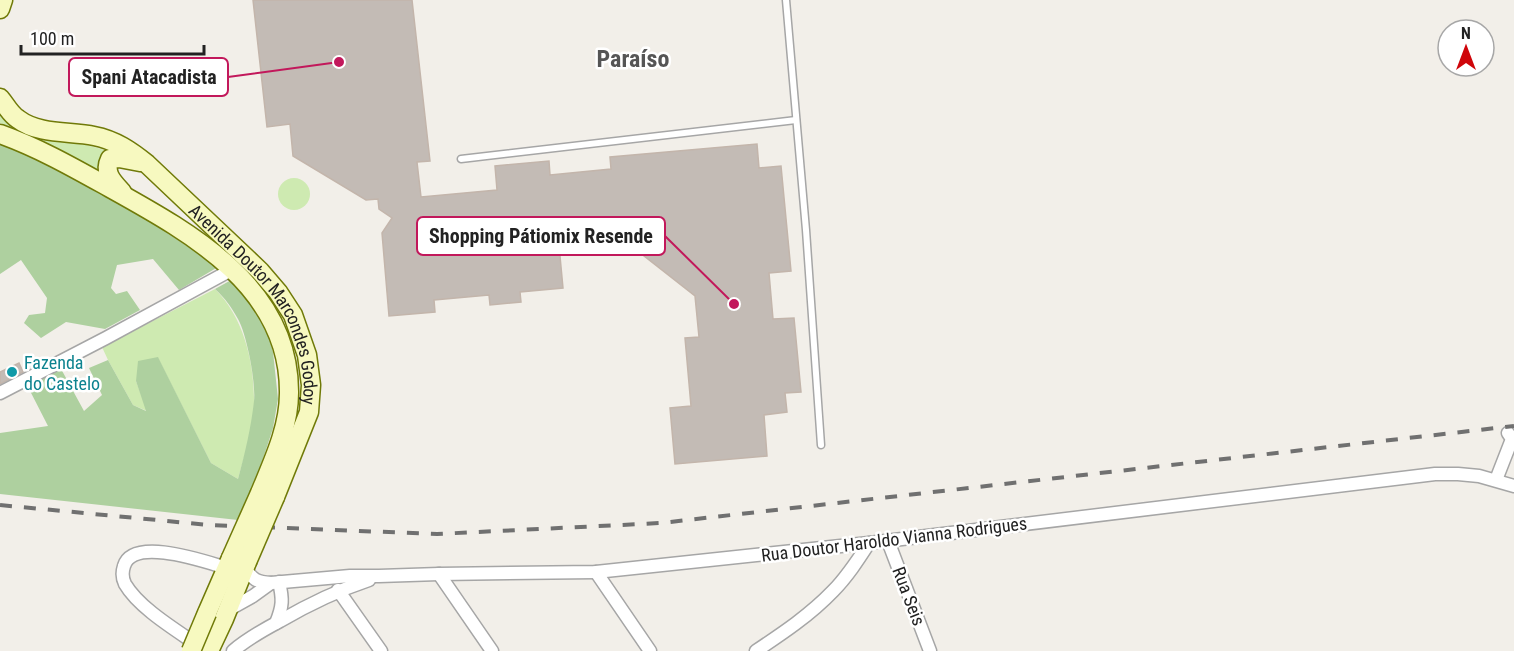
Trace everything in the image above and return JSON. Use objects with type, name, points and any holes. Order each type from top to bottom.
[{"type":"main road","points":[[0,9],[3,0]]},
{"type":"main road","name":"Avenida Doutor Marcondes Godoy","points":[[0,98],[16,118],[36,128],[94,136],[114,141],[129,150],[147,164],[260,271],[278,292],[293,315],[307,355],[311,385],[309,412],[237,564],[208,651]]},
{"type":"main road","name":"Avenida Doutor Marcondes Godoy","points":[[0,134],[28,144],[125,196],[184,232],[233,269],[261,302],[275,326],[282,346],[289,393],[287,415],[268,495]]},
{"type":"main road","points":[[125,196],[110,178],[107,169],[110,159],[119,158],[147,164]]},
{"type":"main road","name":"Avenida Doutor Marcondes Godoy","points":[[191,651],[220,614]]},
{"type":"street","points":[[0,393],[233,269]]},
{"type":"street","points":[[1496,480],[1512,440],[1508,433]]},
{"type":"street","name":"Rua Doutor Haroldo Vianna Rodrigues","points":[[275,582],[350,576],[596,572],[888,541],[1435,474],[1479,476],[1514,486]]},
{"type":"street","name":"Rua Seis","points":[[888,541],[930,651]]},
{"type":"street","points":[[756,651],[796,624],[833,591],[869,543]]},
{"type":"street","points":[[208,651],[169,626],[134,597],[124,582],[122,571],[125,561],[143,552],[189,556],[237,564],[254,580],[275,582]]},
{"type":"street","points":[[596,572],[650,651]]},
{"type":"street","points":[[439,574],[492,651]]},
{"type":"street","points":[[232,651],[246,640],[318,600],[338,590],[379,576]]},
{"type":"street","points":[[220,614],[275,582]]},
{"type":"street","points":[[275,582],[282,604],[282,610],[276,623]]},
{"type":"street","points":[[338,590],[381,651]]},
{"type":"lane","points":[[786,0],[821,445]]},
{"type":"lane","points":[[461,159],[796,120]]},
{"type":"green space","points":[[0,111],[63,141],[112,152],[102,172],[46,143],[0,123]]},
{"type":"green space","points":[[0,140],[30,152],[150,221],[218,267],[179,290],[153,259],[117,265],[111,288],[116,294],[127,291],[140,310],[105,329],[66,322],[41,338],[24,323],[29,315],[45,313],[47,298],[21,260],[0,274]]},
{"type":"green space","points":[[294,178],[305,183],[310,194],[305,205],[294,210],[283,205],[278,194],[283,183]]},
{"type":"green space","points":[[233,279],[258,314],[268,334],[273,352],[278,399],[273,428],[262,462],[238,520],[0,494],[0,433],[48,426],[27,385],[60,367],[84,411],[102,395],[89,368],[108,360],[133,405],[146,411],[136,381],[138,361],[158,357],[211,463],[238,479],[253,411],[254,383],[241,326],[231,307],[215,289]]},
{"type":"green space","points":[[215,289],[233,312],[245,339],[253,382],[253,417],[238,479],[211,463],[158,358],[136,381],[147,411],[133,405],[102,347]]},
{"type":"building","points":[[253,0],[412,0],[430,161],[417,162],[421,197],[497,190],[495,166],[549,161],[550,175],[611,169],[610,157],[757,144],[759,168],[781,166],[791,271],[769,273],[773,319],[794,318],[801,392],[785,393],[787,412],[764,415],[767,456],[675,464],[670,408],[691,406],[685,338],[699,337],[695,296],[611,230],[558,235],[563,288],[520,292],[521,302],[490,305],[489,295],[434,300],[435,312],[389,316],[382,233],[392,218],[379,209],[378,199],[366,200],[293,156],[290,124],[267,127]]},
{"type":"building","name":"Fazenda do Castelo","points":[[19,363],[23,372],[0,384],[0,372]]},
{"type":"railway","points":[[0,505],[209,525],[437,534],[661,523],[1514,426]]},
{"type":"place","name":"Spani Atacadista","points":[[339,62]]},
{"type":"place","name":"Shopping Pátiomix Resende","points":[[734,304]]},
{"type":"place","name":"Fazenda do Castelo","points":[[12,372]]},
{"type":"district","name":"Paraíso","points":[[633,59]]}]
